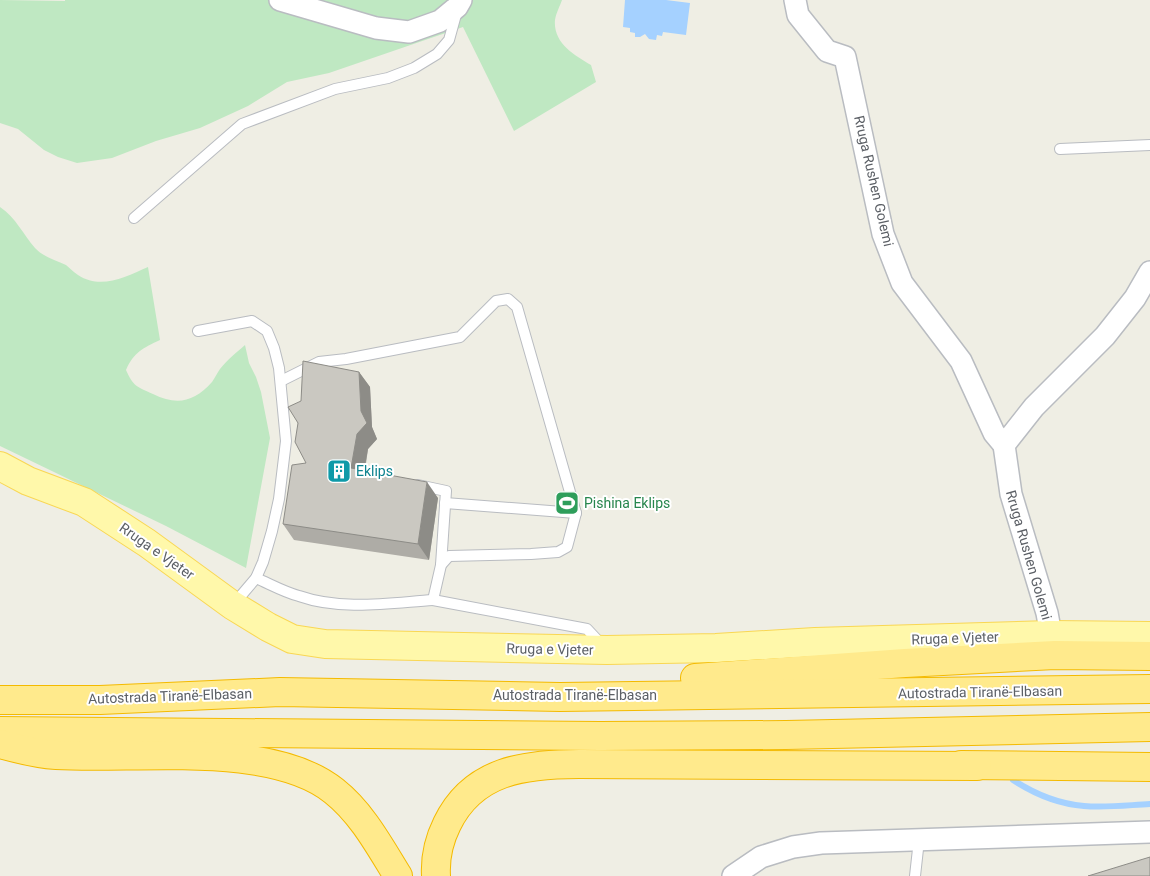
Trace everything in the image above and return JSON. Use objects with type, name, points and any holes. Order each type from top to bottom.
[{"type":"highway","points":[[560,697],[633,681],[766,674],[942,661],[1055,656],[1150,656]]},
{"type":"highway","name":"Autostrada Tiranë-Elbasan","points":[[0,700],[100,700],[280,692],[560,697],[1150,689]]},
{"type":"highway","points":[[0,731],[600,736],[786,735],[1150,727]]},
{"type":"highway","points":[[600,736],[977,766]]},
{"type":"highway","points":[[0,744],[55,756],[222,758],[269,762],[291,769],[313,778],[335,791],[354,810],[398,876]]},
{"type":"highway","points":[[436,876],[437,853],[443,831],[457,805],[482,783],[505,772],[528,766],[579,764],[1150,767]]},
{"type":"main road","name":"Rruga e Vjeter","points":[[0,466],[28,482],[84,502],[148,542],[232,605],[268,627],[292,638],[325,644],[607,650],[716,648],[815,642],[1051,635],[1150,636]]},
{"type":"street","points":[[280,0],[376,28],[409,32],[440,21],[459,4]]},
{"type":"street","name":"Rruga Rushen Golemi","points":[[795,0],[798,15],[827,52],[845,57],[883,234],[902,283],[961,361],[994,432],[1004,445],[1011,494],[1047,613],[1051,635]]},
{"type":"street","points":[[1004,445],[1034,407],[1105,336],[1135,298],[1150,272]]},
{"type":"street","points":[[733,876],[761,857],[793,847],[821,842],[1150,832]]},
{"type":"lane","points":[[134,218],[242,124],[335,89],[388,78],[414,68],[437,54],[449,40],[459,4]]},
{"type":"lane","points":[[1060,149],[1150,145]]},
{"type":"lane","points":[[281,381],[319,362],[346,359],[460,337],[496,301],[508,299],[517,307],[576,513],[567,547],[558,552],[449,556],[440,564]]},
{"type":"lane","points":[[198,331],[252,321],[267,331],[274,348],[281,381],[286,441],[284,464],[272,530],[256,578],[232,605]]},
{"type":"lane","points":[[408,483],[446,491],[440,564],[433,600]]},
{"type":"lane","points":[[445,503],[576,513]]},
{"type":"lane","points":[[256,578],[300,597],[339,604],[378,605],[433,600],[587,629],[607,650]]},
{"type":"lane","points":[[915,876],[919,840]]},
{"type":"green space","points":[[0,0],[562,0],[555,20],[557,35],[566,47],[591,65],[596,82],[514,131],[463,27],[329,73],[287,82],[248,106],[200,128],[156,141],[112,158],[77,163],[44,150],[18,129],[0,123]]},
{"type":"green space","points":[[0,207],[15,221],[38,251],[66,265],[76,274],[87,279],[104,282],[131,275],[148,267],[160,340],[140,351],[132,359],[126,370],[133,383],[139,388],[170,400],[177,401],[192,398],[212,382],[223,366],[245,345],[249,363],[261,392],[270,438],[246,568],[166,526],[0,446]]},
{"type":"water","points":[[625,0],[666,0],[690,3],[686,35],[663,32],[662,36],[657,35],[656,40],[649,39],[645,34],[635,37],[635,33],[630,32],[630,28],[623,27]]},
{"type":"building","name":"Eklips","points":[[303,361],[359,372],[361,411],[367,423],[357,434],[351,468],[427,482],[418,544],[283,524],[292,465],[306,463],[295,442],[298,423],[288,407],[301,401]]},
{"type":"building","points":[[1150,857],[1150,876],[1088,876]]},
{"type":"waterway","points":[[1013,780],[1047,797],[1075,805],[1101,807],[1150,804]]},
{"type":"place","name":"Eklips","points":[[339,471]]},
{"type":"place","name":"Pishina Eklips","points":[[567,503]]}]
